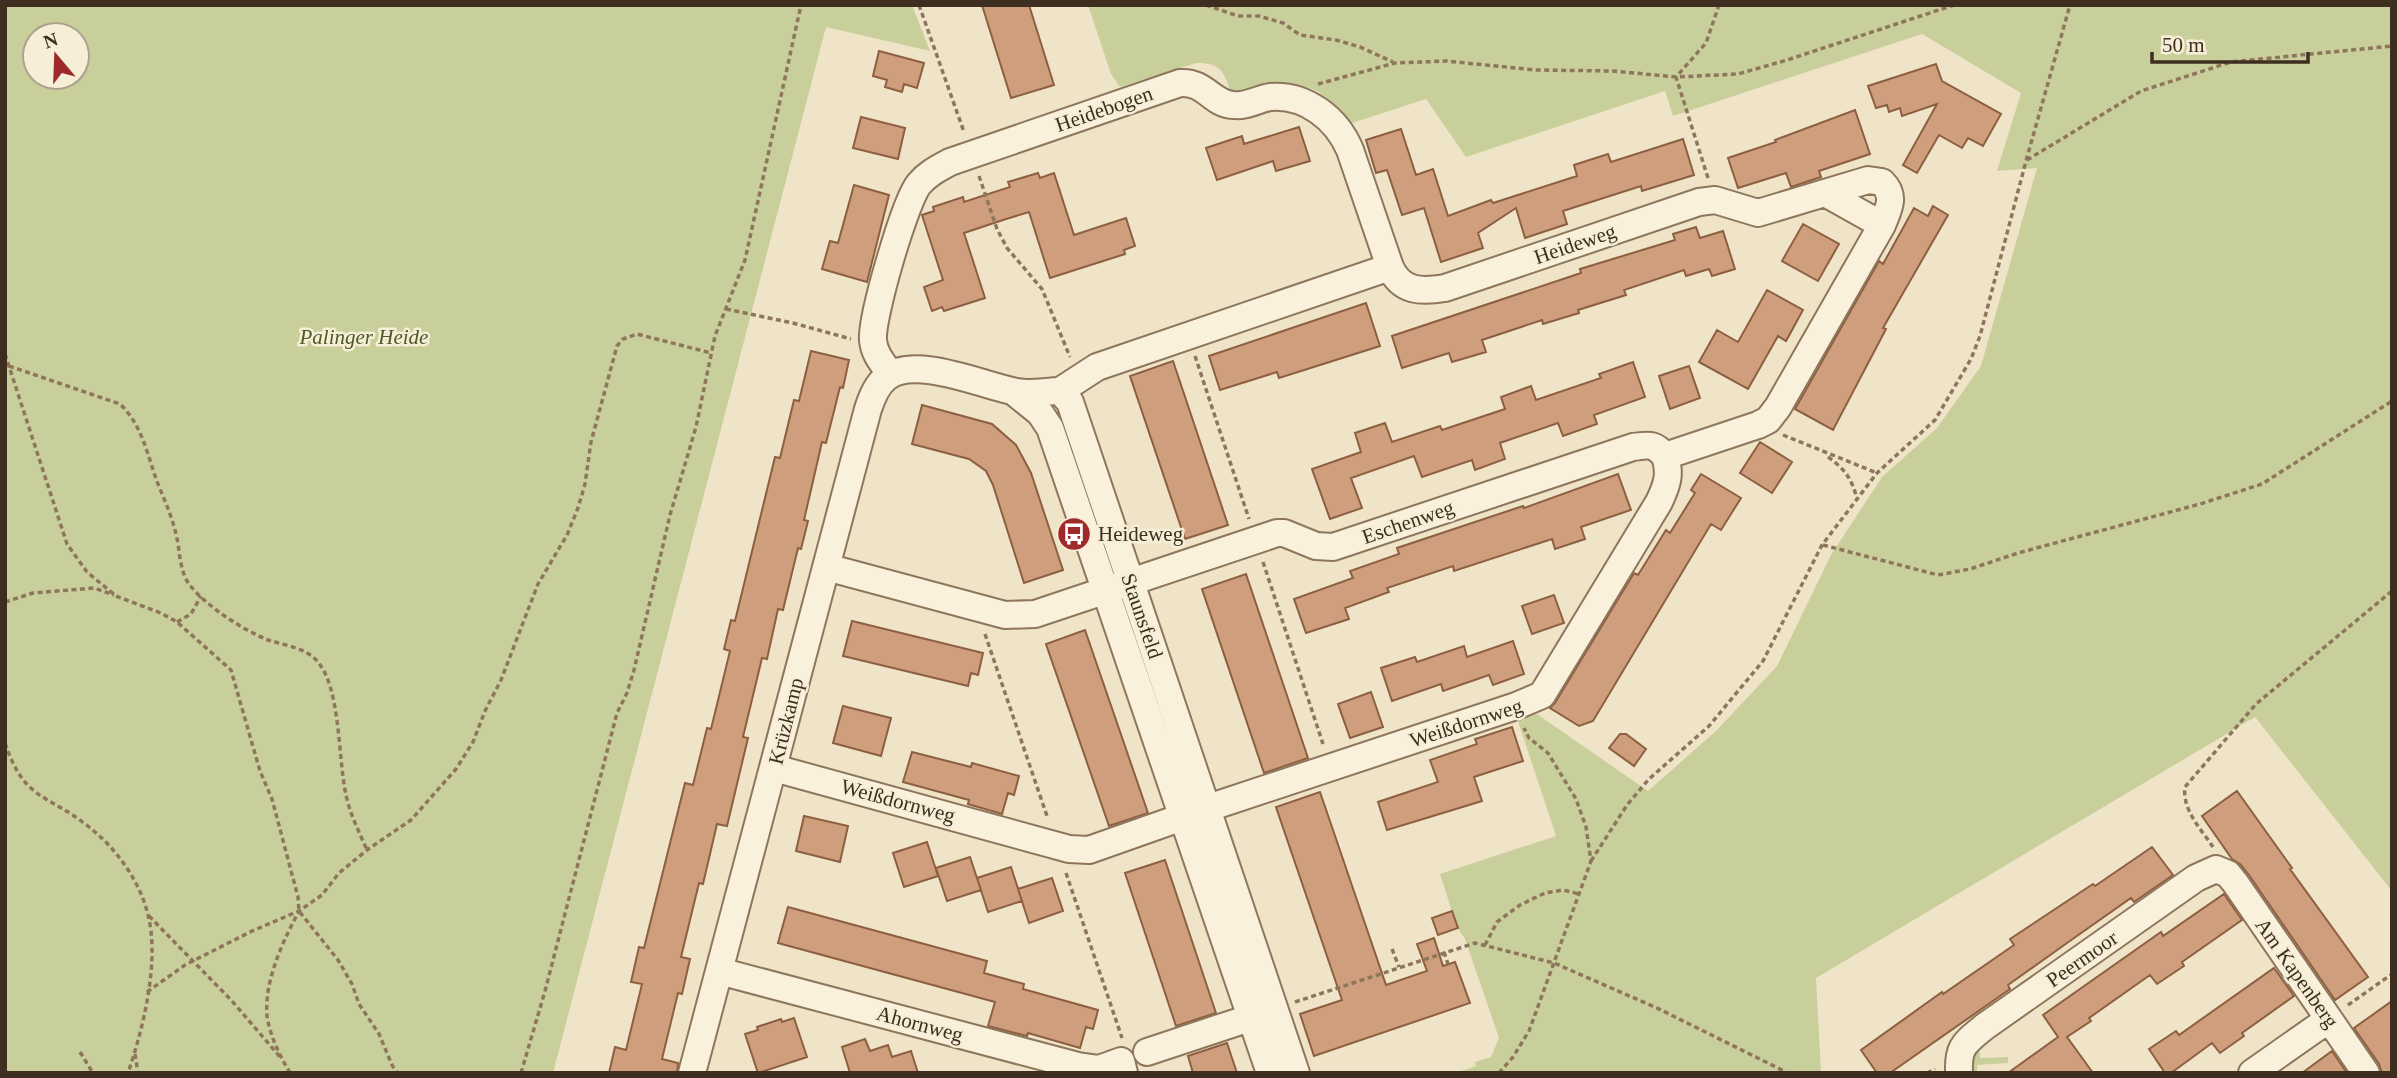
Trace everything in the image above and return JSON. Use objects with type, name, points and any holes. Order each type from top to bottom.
[{"type":"street","name":"Heidebogen","points":[[890,374],[876,354],[873,338],[878,306],[905,211],[918,185],[931,172],[972,154],[1180,83],[1197,85],[1232,105],[1270,97],[1297,98]]},
{"type":"street","points":[[1060,391],[1097,367],[1390,267],[1345,137],[1336,125],[1297,98]]},
{"type":"street","points":[[1665,456],[1768,420],[1882,225],[1891,204],[1891,194],[1882,182],[1860,181],[1758,214],[1715,200]]},
{"type":"street","points":[[1825,193],[1882,225]]},
{"type":"street","name":"Heideweg","points":[[1390,267],[1395,279],[1409,287],[1425,292],[1445,288],[1699,202],[1715,200]]},
{"type":"street","name":"Staunsfeld","points":[[890,374],[904,369],[925,370],[1014,392],[1029,394],[1060,391],[1072,406],[1208,808],[1272,1010],[1296,1073]]},
{"type":"street","name":"Krüzkamp","points":[[692,1073],[868,409],[875,391],[890,374]]},
{"type":"street","name":"Staunsfeld","points":[[1014,392],[1040,413],[1050,428],[1182,817],[1272,1010],[1270,1073]]},
{"type":"street","name":"Eschenweg","points":[[826,567],[1005,615],[1035,614],[1281,532],[1315,546],[1333,547],[1633,447],[1658,447],[1665,456]]},
{"type":"street","name":"Weißdornweg","points":[[1208,808],[1542,695],[1659,502],[1668,484],[1665,456]]},
{"type":"street","name":"Weißdornweg","points":[[774,768],[1079,851],[1089,850],[1182,817]]},
{"type":"street","points":[[1182,817],[1208,808]]},
{"type":"street","name":"Am Kapenberg","points":[[2222,871],[2366,1073]]},
{"type":"street","name":"Peermoor","points":[[1959,1073],[1958,1055],[1962,1047],[1984,1027],[2196,878],[2222,871]]},
{"type":"street","name":"Ahornweg","points":[[719,971],[1078,1066],[1099,1069],[1272,1010]]},
{"type":"street","points":[[2252,1073],[2329,1019]]},
{"type":"path","points":[[521,1073],[545,992],[617,713],[634,670],[670,515],[696,427],[711,353],[745,260],[801,5]]},
{"type":"path","points":[[919,5],[997,229],[1007,248],[1042,289],[1072,362]]},
{"type":"path","points":[[1206,5],[1238,16],[1259,16],[1283,23],[1300,35],[1336,40],[1395,62]]},
{"type":"path","points":[[1676,78],[1706,43],[1719,5]]},
{"type":"path","points":[[1297,98],[1318,84],[1395,62],[1447,61],[1535,70],[1613,71],[1676,78],[1716,76],[1759,69],[1954,5]]},
{"type":"path","points":[[1499,1073],[1529,1031],[1591,861],[1627,804],[1650,779],[1709,726],[1763,661],[1822,545],[1877,473],[1935,420],[1972,359],[2070,5]]},
{"type":"path","points":[[2026,162],[2141,92],[2231,62],[2392,46]]},
{"type":"path","points":[[1676,78],[1715,200]]},
{"type":"path","points":[[726,309],[860,341]]},
{"type":"path","points":[[148,992],[191,961],[299,911],[322,895],[339,873],[411,820],[456,769],[473,742],[501,680],[538,584],[567,534],[578,508],[585,484],[591,442],[617,346],[623,339],[637,334],[711,353]]},
{"type":"path","points":[[1188,336],[1250,523]]},
{"type":"path","points":[[5,354],[67,544],[88,572],[116,596]]},
{"type":"path","points":[[9,366],[120,404],[132,416],[141,433],[169,509],[188,583],[213,607],[245,627],[316,659],[325,673],[332,695],[346,795],[367,850]]},
{"type":"path","points":[[1822,545],[1938,575],[1970,569],[2262,484],[2392,401]]},
{"type":"path","points":[[1768,420],[1774,432],[1877,473]]},
{"type":"path","points":[[1823,453],[1844,468],[1852,480],[1857,499]]},
{"type":"path","points":[[1262,558],[1325,749]]},
{"type":"path","points":[[5,602],[33,593],[94,588],[161,613],[177,622],[232,670],[260,771],[272,799],[298,897],[299,911],[286,935],[268,993],[267,1017],[281,1058]]},
{"type":"path","points":[[2222,871],[2216,851],[2189,813],[2183,798],[2185,788],[2256,704],[2392,591]]},
{"type":"path","points":[[177,622],[191,614],[201,596]]},
{"type":"path","points":[[984,629],[1048,821]]},
{"type":"path","points":[[1516,706],[1529,738],[1548,753],[1576,799],[1586,827],[1591,861]]},
{"type":"path","points":[[5,743],[12,764],[21,779],[41,797],[89,827],[115,853],[133,877],[148,914],[153,951],[148,992],[135,1054],[128,1073]]},
{"type":"path","points":[[1065,870],[1129,1059]]},
{"type":"path","points":[[1485,945],[1497,922],[1520,905],[1545,893],[1563,890],[1580,894]]},
{"type":"path","points":[[299,911],[338,960],[397,1073]]},
{"type":"path","points":[[148,914],[232,1002],[281,1058],[290,1073]]},
{"type":"path","points":[[1272,1010],[1471,943],[1554,963],[1657,1008],[1788,1073]]},
{"type":"path","points":[[1392,949],[1399,967]]},
{"type":"path","points":[[1444,952],[1448,964]]},
{"type":"path","points":[[2329,1019],[2392,974]]},
{"type":"path","points":[[80,1052],[93,1073]]},
{"type":"path","points":[[135,1054],[138,1073]]},
{"type":"green space","name":"Palinger Heide","points":[[5,5],[912,5],[930,51],[826,27],[553,1073],[5,1073]]},
{"type":"green space","points":[[1088,5],[2392,5],[2392,891],[2255,717],[1816,978],[1821,1073],[1455,1073],[1476,1066],[1475,1062],[1491,1057],[1499,1038],[1440,874],[1556,836],[1518,721],[1537,714],[1648,791],[1717,730],[1777,666],[1831,555],[1882,477],[1937,428],[1981,366],[2037,168],[1997,171],[2021,93],[1922,34],[1673,116],[1665,91],[1466,157],[1426,99],[1349,124],[1327,99],[1309,88],[1276,87],[1232,96],[1221,71],[1205,63],[1196,63],[1120,87],[1111,74]]},
{"type":"green space","points":[[1979,1043],[1980,1058],[2008,1057],[2008,1063],[1977,1065],[1977,1073],[1968,1073],[1968,1062]]},
{"type":"building","points":[[982,5],[1029,5],[1054,85],[1011,98]]},
{"type":"building","points":[[879,51],[924,63],[917,88],[904,84],[902,92],[885,87],[887,80],[873,76]]},
{"type":"building","points":[[1936,64],[1942,81],[2001,114],[1983,146],[1968,138],[1962,148],[1939,135],[1917,173],[1903,165],[1937,104],[1902,116],[1900,108],[1889,112],[1887,105],[1876,108],[1868,86]]},
{"type":"building","points":[[1855,110],[1870,154],[1819,171],[1821,177],[1791,187],[1786,173],[1738,188],[1728,158]]},
{"type":"building","points":[[861,117],[905,128],[898,159],[853,148]]},
{"type":"building","points":[[1299,127],[1310,161],[1276,171],[1273,161],[1217,180],[1206,148],[1242,136],[1244,144]]},
{"type":"building","points":[[1401,129],[1416,175],[1433,169],[1448,216],[1491,200],[1493,203],[1577,176],[1574,165],[1608,154],[1611,162],[1683,139],[1694,175],[1642,191],[1641,186],[1563,211],[1567,224],[1525,238],[1516,208],[1478,233],[1483,248],[1441,262],[1424,208],[1402,215],[1387,170],[1376,173],[1366,140]]},
{"type":"building","points":[[1038,173],[1040,178],[1054,173],[1074,235],[1126,218],[1135,246],[1124,250],[1125,254],[1050,278],[1029,212],[1003,220],[964,233],[985,298],[944,311],[942,307],[932,311],[924,287],[943,280],[922,215],[934,211],[933,207],[963,197],[964,202],[1010,187],[1008,182]]},
{"type":"building","points":[[854,185],[889,195],[867,282],[822,269],[830,241],[838,243]]},
{"type":"building","points":[[1933,206],[1948,215],[1883,328],[1886,329],[1833,430],[1795,409],[1879,261],[1883,264],[1914,208],[1928,216]]},
{"type":"building","points":[[1803,224],[1839,244],[1818,281],[1782,261]]},
{"type":"building","points":[[1696,227],[1700,238],[1723,231],[1735,269],[1712,276],[1709,269],[1686,276],[1684,270],[1624,290],[1626,295],[1578,310],[1579,313],[1543,324],[1542,320],[1482,340],[1486,352],[1452,362],[1449,353],[1402,368],[1392,336],[1581,273],[1580,269],[1675,240],[1673,234]]},
{"type":"building","points":[[1767,290],[1803,310],[1786,341],[1778,336],[1748,389],[1699,362],[1717,330],[1738,342]]},
{"type":"building","points":[[1366,303],[1380,346],[1279,378],[1277,372],[1220,390],[1209,356]]},
{"type":"building","points":[[811,351],[849,360],[826,443],[822,442],[804,520],[808,521],[801,549],[798,548],[783,610],[778,609],[767,659],[762,658],[743,737],[748,738],[727,826],[717,824],[703,884],[699,883],[681,957],[690,959],[682,994],[678,993],[662,1059],[678,1063],[677,1073],[609,1073],[615,1047],[626,1050],[642,984],[631,982],[639,947],[644,948],[685,783],[693,785],[707,728],[711,729],[730,651],[724,649],[731,620],[735,621],[775,457],[780,458],[794,400],[799,401]]},
{"type":"building","points":[[1173,361],[1228,525],[1185,539],[1130,376]]},
{"type":"building","points":[[1633,362],[1645,397],[1594,415],[1597,424],[1563,436],[1558,423],[1500,443],[1505,459],[1475,470],[1472,460],[1422,477],[1414,456],[1351,478],[1362,508],[1330,519],[1312,469],[1361,452],[1355,433],[1385,423],[1392,442],[1440,426],[1442,430],[1505,409],[1501,397],[1531,386],[1536,400],[1601,378],[1599,374]]},
{"type":"building","points":[[1689,366],[1700,398],[1670,409],[1659,376]]},
{"type":"building","points":[[922,405],[992,424],[1016,445],[1031,473],[1063,570],[1024,583],[993,485],[986,471],[969,459],[912,444]]},
{"type":"building","points":[[1760,442],[1792,462],[1772,493],[1740,473]]},
{"type":"building","points":[[1618,474],[1631,510],[1581,527],[1585,539],[1555,549],[1552,539],[1454,571],[1453,566],[1387,588],[1389,592],[1345,608],[1349,619],[1306,633],[1294,599],[1353,578],[1350,571],[1399,554],[1397,548],[1523,506],[1524,508]]},
{"type":"building","points":[[1701,474],[1741,498],[1721,530],[1711,524],[1593,721],[1579,726],[1550,708],[1634,573],[1638,575],[1666,530],[1670,533],[1695,493],[1691,490]]},
{"type":"building","points":[[1246,574],[1308,758],[1264,773],[1202,589]]},
{"type":"building","points":[[1554,595],[1564,623],[1532,634],[1522,606]]},
{"type":"building","points":[[852,621],[983,653],[978,675],[971,673],[968,686],[843,656]]},
{"type":"building","points":[[1085,630],[1148,813],[1109,826],[1046,644]]},
{"type":"building","points":[[1513,641],[1524,674],[1493,685],[1489,675],[1443,691],[1441,684],[1392,701],[1381,668],[1415,657],[1417,662],[1464,646],[1467,657]]},
{"type":"building","points":[[1371,692],[1383,727],[1350,738],[1338,704]]},
{"type":"building","points":[[843,706],[891,718],[881,756],[833,743]]},
{"type":"building","points":[[1512,727],[1523,761],[1474,777],[1482,801],[1387,830],[1378,802],[1438,782],[1430,760],[1477,744],[1475,739]]},
{"type":"building","points":[[1620,734],[1626,734],[1646,749],[1634,766],[1609,748]]},
{"type":"building","points":[[912,752],[971,767],[972,763],[1019,776],[1014,795],[1008,793],[1002,814],[968,804],[969,800],[903,782]]},
{"type":"building","points":[[2237,791],[2368,977],[2335,1000],[2249,875],[2232,859],[2202,816]]},
{"type":"building","points":[[1320,792],[1386,985],[1427,971],[1417,944],[1434,938],[1443,966],[1455,962],[1470,1003],[1314,1056],[1300,1014],[1342,1000],[1276,807]]},
{"type":"building","points":[[804,816],[848,826],[840,862],[796,851]]},
{"type":"building","points":[[927,842],[938,876],[904,887],[893,853]]},
{"type":"building","points":[[2152,847],[2173,875],[2134,902],[2131,898],[2008,985],[2010,989],[1890,1073],[1877,1073],[1861,1050],[2014,945],[2010,939]]},
{"type":"building","points":[[970,857],[981,890],[947,901],[936,868]]},
{"type":"building","points":[[1165,860],[1216,1013],[1176,1026],[1125,873]]},
{"type":"building","points":[[1011,867],[1022,901],[988,912],[977,878]]},
{"type":"building","points":[[1052,878],[1063,911],[1029,923],[1018,889]]},
{"type":"building","points":[[2224,894],[2242,920],[2182,962],[2184,966],[2157,984],[2150,975],[2067,1037],[2093,1073],[2008,1073],[2058,1037],[2043,1015],[2161,932],[2163,936]]},
{"type":"building","points":[[788,907],[987,961],[984,973],[1024,984],[1023,989],[1098,1010],[1093,1029],[1086,1027],[1080,1048],[1028,1033],[1027,1036],[988,1026],[995,1002],[778,943]]},
{"type":"building","points":[[1452,911],[1458,928],[1438,935],[1432,918]]},
{"type":"building","points":[[2274,968],[2294,996],[2242,1033],[2244,1036],[2220,1053],[2212,1043],[2171,1073],[2165,1073],[2149,1049],[2176,1031],[2179,1035]]},
{"type":"building","points":[[2392,1001],[2392,1073],[2382,1073],[2379,1064],[2354,1028]]},
{"type":"building","points":[[794,1018],[807,1057],[758,1073],[745,1034],[781,1019],[782,1022]]},
{"type":"building","points":[[865,1039],[870,1051],[888,1045],[892,1057],[911,1051],[918,1073],[850,1073],[842,1047]]},
{"type":"building","points":[[1227,1043],[1237,1073],[1193,1073],[1188,1056]]},
{"type":"building","points":[[2332,1051],[2347,1073],[2302,1073]]},
{"type":"place","name":"Heideweg","points":[[1074,534]]}]
